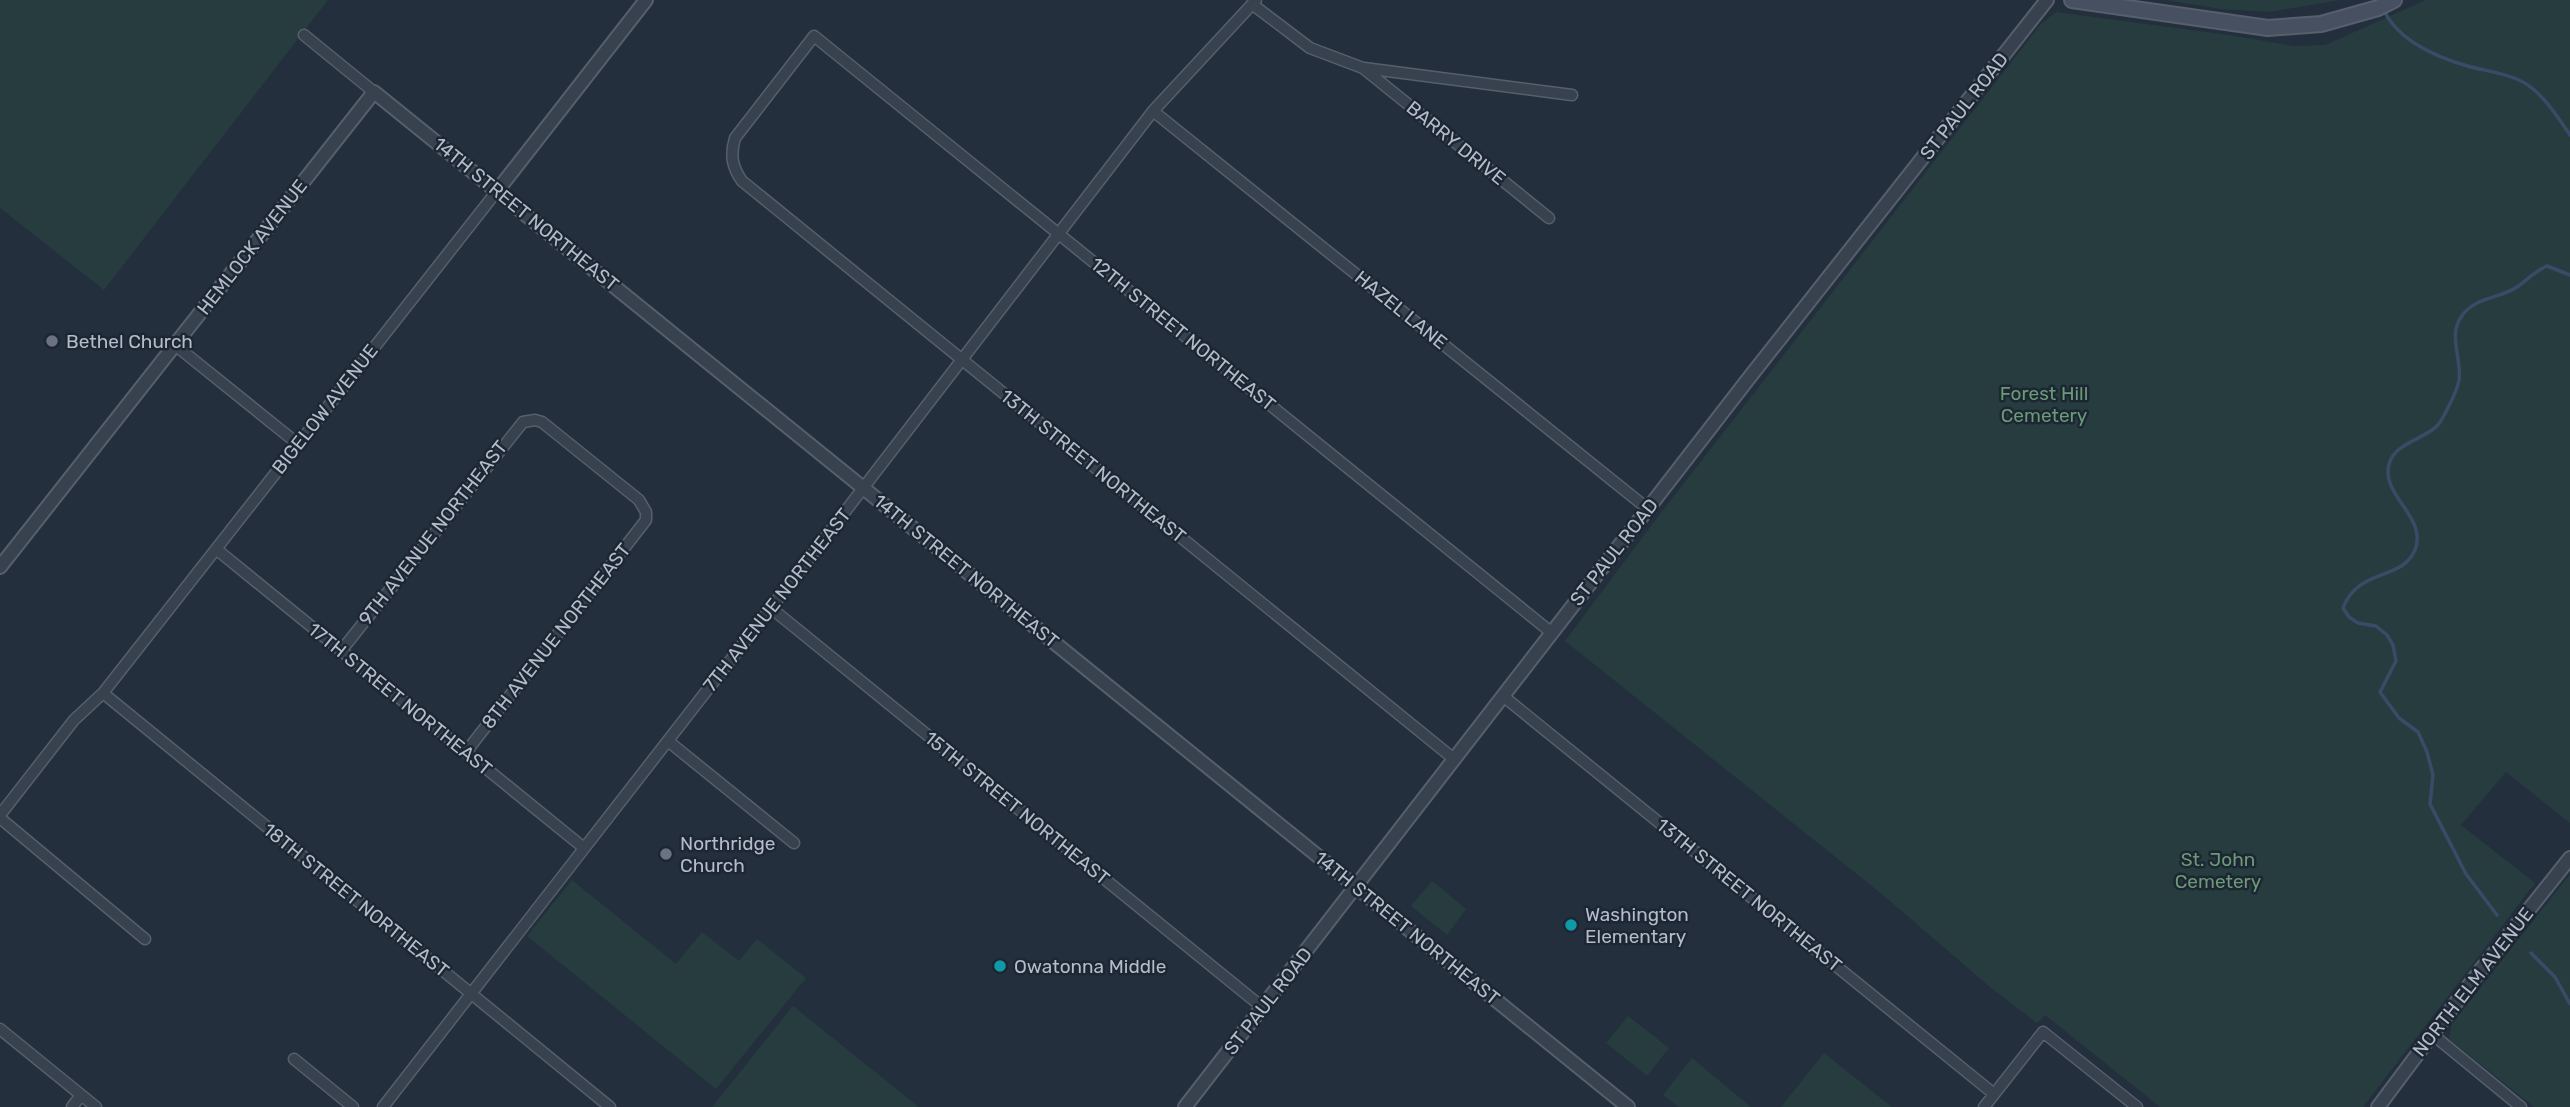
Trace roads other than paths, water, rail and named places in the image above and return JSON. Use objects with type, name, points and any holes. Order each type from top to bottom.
[{"type":"main road","points":[[2072,0],[2268,28],[2321,24],[2394,0]]},
{"type":"street","name":"BIGELOW AVENUE","points":[[0,817],[75,720],[103,693],[646,0]]},
{"type":"street","name":"ST PAUL ROAD","points":[[1185,1107],[2047,0]]},
{"type":"street","name":"BARRY DRIVE","points":[[1254,2],[1310,48],[1363,68],[1572,95]]},
{"type":"street","name":"7TH AVENUE NORTHEAST","points":[[383,1107],[1060,235],[1153,111],[1254,2]]},
{"type":"street","name":"14TH STREET NORTHEAST","points":[[304,35],[1628,1107]]},
{"type":"street","name":"12TH STREET NORTHEAST","points":[[735,170],[732,155],[735,138],[814,36],[1552,633]]},
{"type":"street","name":"BARRY DRIVE","points":[[1363,68],[1549,218]]},
{"type":"street","name":"HEMLOCK AVENUE","points":[[0,567],[374,92]]},
{"type":"street","name":"HAZEL LANE","points":[[1153,111],[1648,509]]},
{"type":"street","name":"13TH STREET NORTHEAST","points":[[735,170],[742,181],[1454,760]]},
{"type":"street","points":[[175,345],[298,444]]},
{"type":"street","name":"8TH AVENUE NORTHEAST","points":[[466,752],[646,520],[646,512],[639,500],[541,422],[530,420]]},
{"type":"street","name":"9TH AVENUE NORTHEAST","points":[[341,651],[517,426],[530,420]]},
{"type":"street","name":"17TH STREET NORTHEAST","points":[[216,549],[584,848]]},
{"type":"street","name":"15TH STREET NORTHEAST","points":[[771,608],[1262,1007]]},
{"type":"street","name":"18TH STREET NORTHEAST","points":[[103,693],[610,1107]]},
{"type":"street","name":"13TH STREET NORTHEAST","points":[[1503,696],[1994,1094]]},
{"type":"street","points":[[668,741],[794,843]]},
{"type":"street","points":[[0,817],[145,939]]},
{"type":"street","name":"NORTH ELM AVENUE","points":[[2378,1107],[2570,858]]},
{"type":"street","points":[[0,1029],[96,1107]]},
{"type":"street","points":[[1984,1107],[2043,1032],[2137,1107]]},
{"type":"street","points":[[2432,1034],[2521,1107]]},
{"type":"street","points":[[294,1059],[353,1107]]},
{"type":"street","points":[[72,1107],[81,1095]]},
{"type":"waterway","points":[[2383,9],[2398,30],[2420,47],[2458,63],[2527,84],[2548,104],[2570,135]]},
{"type":"waterway","points":[[2497,915],[2466,874],[2430,804],[2433,775],[2418,732],[2399,718],[2380,692],[2396,661],[2393,645],[2387,635],[2376,626],[2358,623],[2349,617],[2343,608],[2359,586],[2400,567],[2409,560],[2415,550],[2416,529],[2390,482],[2390,461],[2402,447],[2437,426],[2449,405],[2459,380],[2455,340],[2457,324],[2461,317],[2466,310],[2510,291],[2547,266],[2570,275]]},
{"type":"waterway","points":[[2531,953],[2555,977],[2570,1004]]},
{"type":"place","name":"Bethel Church","points":[[52,341]]},
{"type":"place","name":"Northridge Church","points":[[666,854]]},
{"type":"place","name":"Washington Elementary","points":[[1571,925]]},
{"type":"place","name":"Owatonna Middle","points":[[1000,966]]},
{"type":"park label","name":"Forest Hill Cemetery","points":[[2044,404]]},
{"type":"park label","name":"St. John Cemetery","points":[[2218,870]]}]
